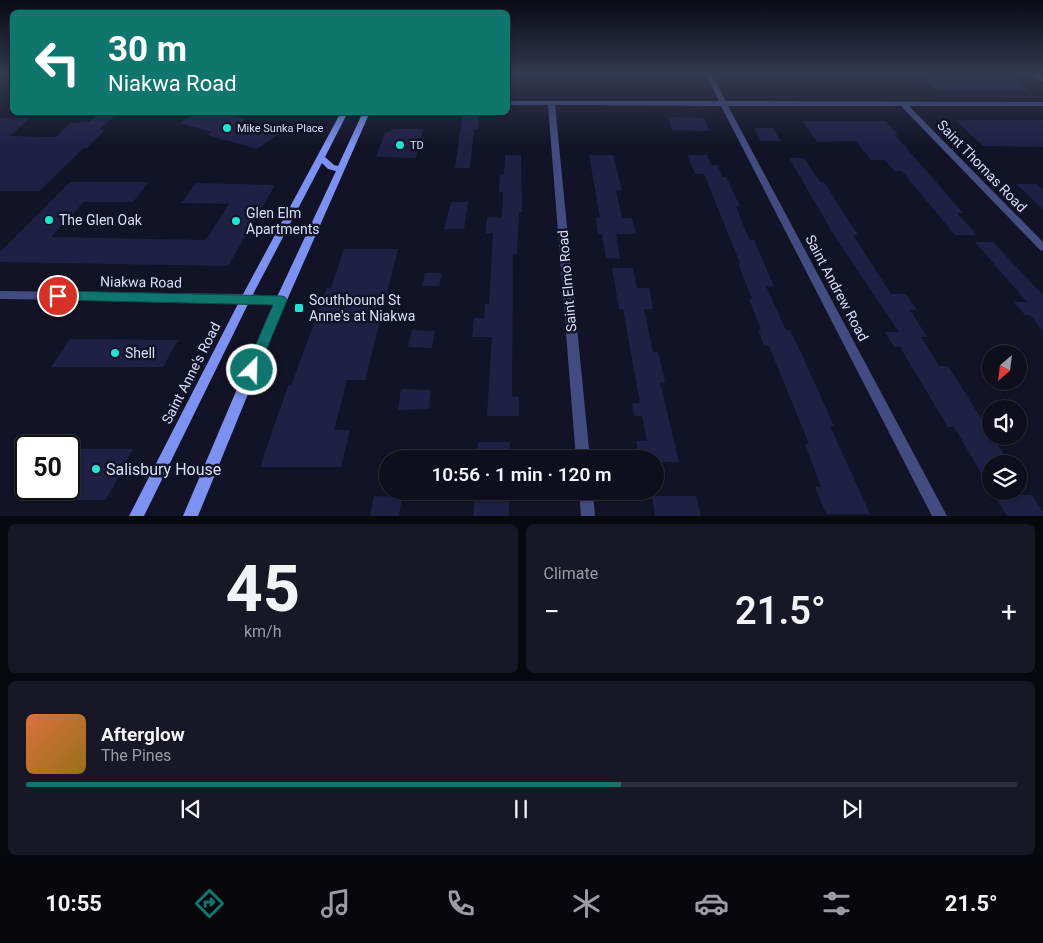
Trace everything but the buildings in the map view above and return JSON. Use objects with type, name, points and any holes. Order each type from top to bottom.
[{"type":"main road","name":"Saint Anne's Road","points":[[136,516],[246,298],[344,115]]},
{"type":"main road","points":[[190,516],[281,300],[366,115]]},
{"type":"main road","points":[[322,159],[331,167],[341,170]]},
{"type":"street","name":"Saint Andrew Road","points":[[720,98],[940,516]]},
{"type":"street","points":[[510,103],[1043,104]]},
{"type":"street","name":"Saint Elmo Road","points":[[551,103],[582,450]]},
{"type":"street","name":"Saint Thomas Road","points":[[902,103],[1043,248]]},
{"type":"street","name":"Niakwa Road","points":[[0,295],[281,300]]},
{"type":"street","points":[[587,500],[588,516]]},
{"type":"place","name":"Mike Sunka Place","points":[[227,128]]},
{"type":"place","name":"TD","points":[[400,145]]},
{"type":"place","name":"The Glen Oak","points":[[49,220]]},
{"type":"place","name":"Glen Elm Apartments","points":[[236,221]]},
{"type":"place","name":"Southbound St Anne's at Niakwa","points":[[299,308]]},
{"type":"place","name":"Shell","points":[[115,353]]},
{"type":"place","name":"Salisbury House","points":[[96,469]]},
{"type":"route","points":[[58,296],[281,300],[252,370]]}]
